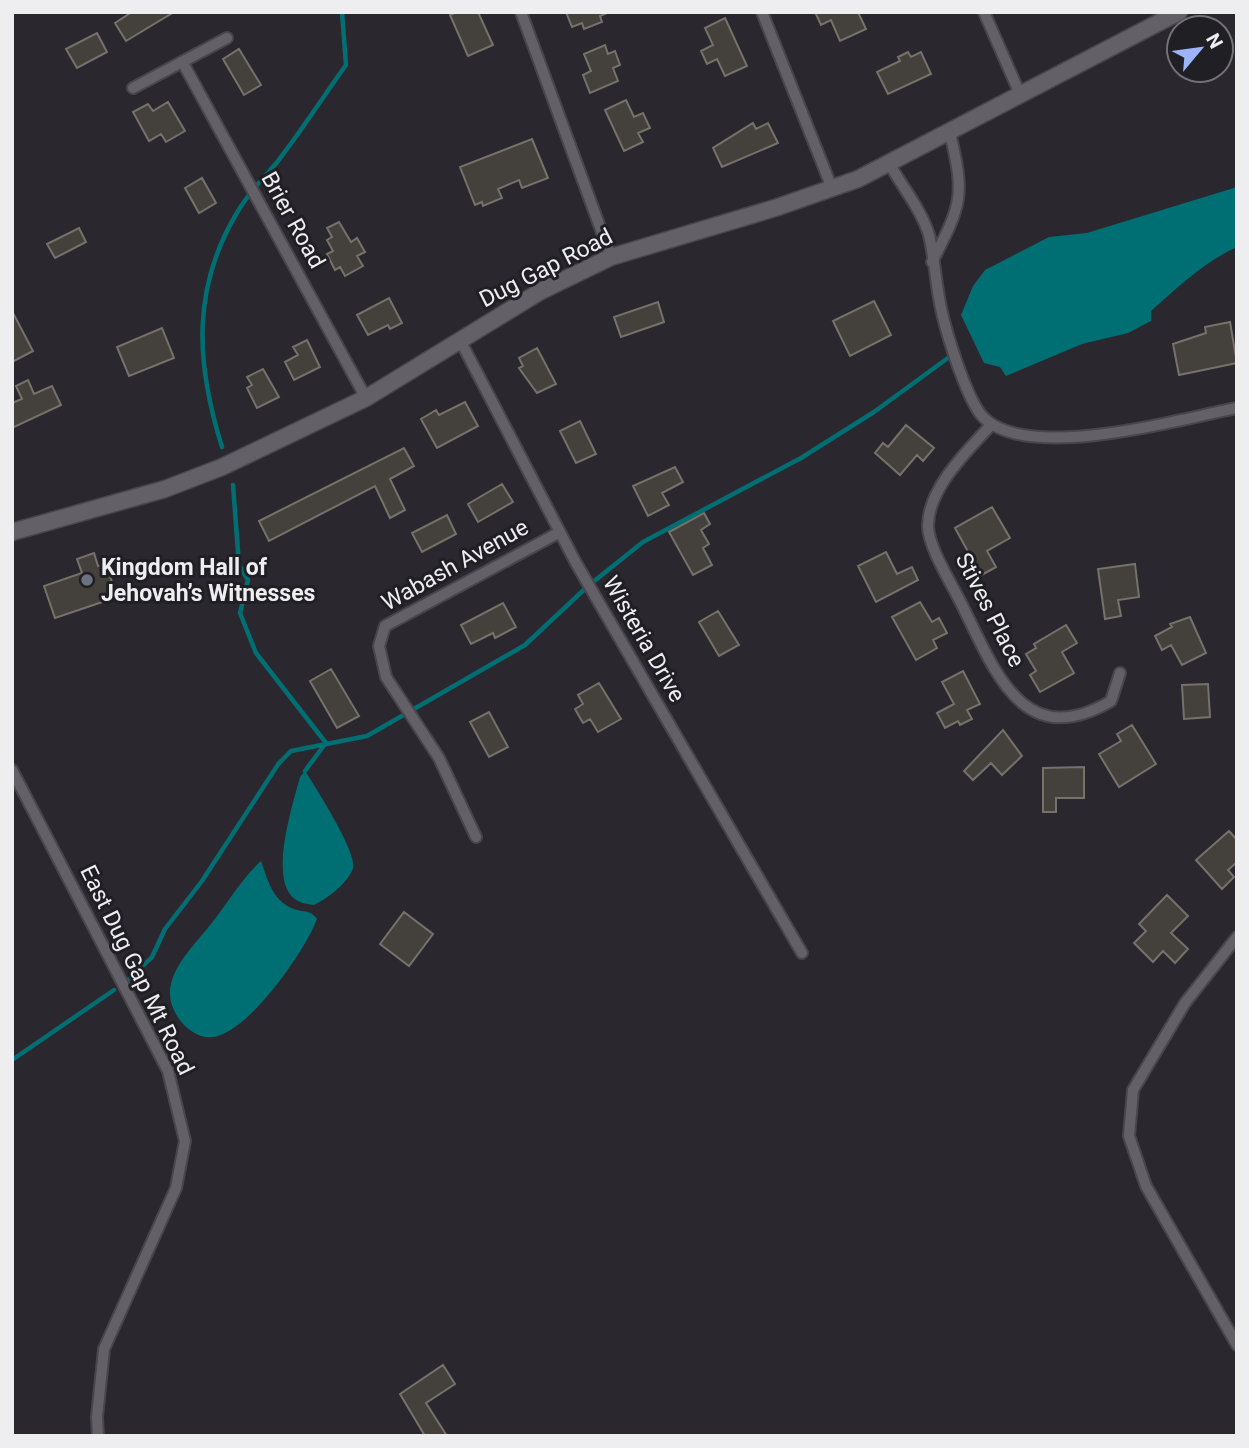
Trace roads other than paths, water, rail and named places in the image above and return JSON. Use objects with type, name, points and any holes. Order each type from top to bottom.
[{"type":"street","points":[[522,12],[611,257]]},
{"type":"street","points":[[762,12],[832,188]]},
{"type":"street","points":[[984,12],[1020,94]]},
{"type":"street","name":"Dug Gap Road","points":[[12,532],[165,489],[222,467],[366,398],[541,291],[611,257],[775,208],[890,165],[1179,12]]},
{"type":"street","points":[[132,88],[227,38]]},
{"type":"street","name":"Brier Road","points":[[183,63],[366,398]]},
{"type":"street","points":[[932,262],[961,197],[959,172],[950,133]]},
{"type":"street","points":[[890,165],[928,233],[941,295],[941,310],[961,373],[982,415],[997,428],[1041,438],[1084,438],[1237,408]]},
{"type":"street","name":"Wisteria Drive","points":[[460,340],[560,532],[802,953]]},
{"type":"street","name":"Stives Place","points":[[992,424],[935,496],[928,527],[941,563],[990,660],[1011,695],[1027,708],[1049,719],[1083,716],[1111,701],[1120,673]]},
{"type":"street","name":"Wabash Avenue","points":[[476,837],[439,758],[386,677],[379,646],[385,626],[560,532]]},
{"type":"street","name":"East Dug Gap Mt Road","points":[[12,770],[168,1071],[185,1141],[176,1188],[104,1349],[97,1417],[99,1436]]},
{"type":"street","points":[[1237,937],[1185,1003],[1133,1090],[1129,1136],[1146,1186],[1237,1345]]},
{"type":"water","points":[[1237,187],[1237,247],[1213,260],[1181,285],[1151,311],[1151,321],[1128,333],[1082,344],[1006,376],[1000,367],[984,363],[961,315],[973,286],[985,270],[1049,237],[1087,233]]},
{"type":"water","points":[[305,771],[335,820],[353,860],[351,873],[342,884],[314,905],[298,901],[289,892],[284,879],[284,843],[300,777]]},
{"type":"water","points":[[261,861],[277,897],[289,907],[311,913],[317,919],[301,950],[259,1006],[227,1032],[213,1037],[201,1036],[184,1025],[174,1010],[170,996],[171,983],[184,957]]},
{"type":"waterway","points":[[222,447],[213,416],[203,356],[205,298],[212,269],[223,240],[242,204],[287,149],[346,65],[342,12]]},
{"type":"waterway","points":[[127,981],[152,957],[165,929],[202,881],[279,763],[291,751],[367,736],[525,645],[588,586],[643,542],[801,458],[874,412],[952,355]]},
{"type":"waterway","points":[[233,485],[239,565],[248,580],[240,613],[256,653],[326,743]]},
{"type":"waterway","points":[[305,771],[325,744]]},
{"type":"waterway","points":[[12,1060],[114,990]]},
{"type":"place","name":"Kingdom Hall of Jehovah’s Witnesses","points":[[87,580]]}]
